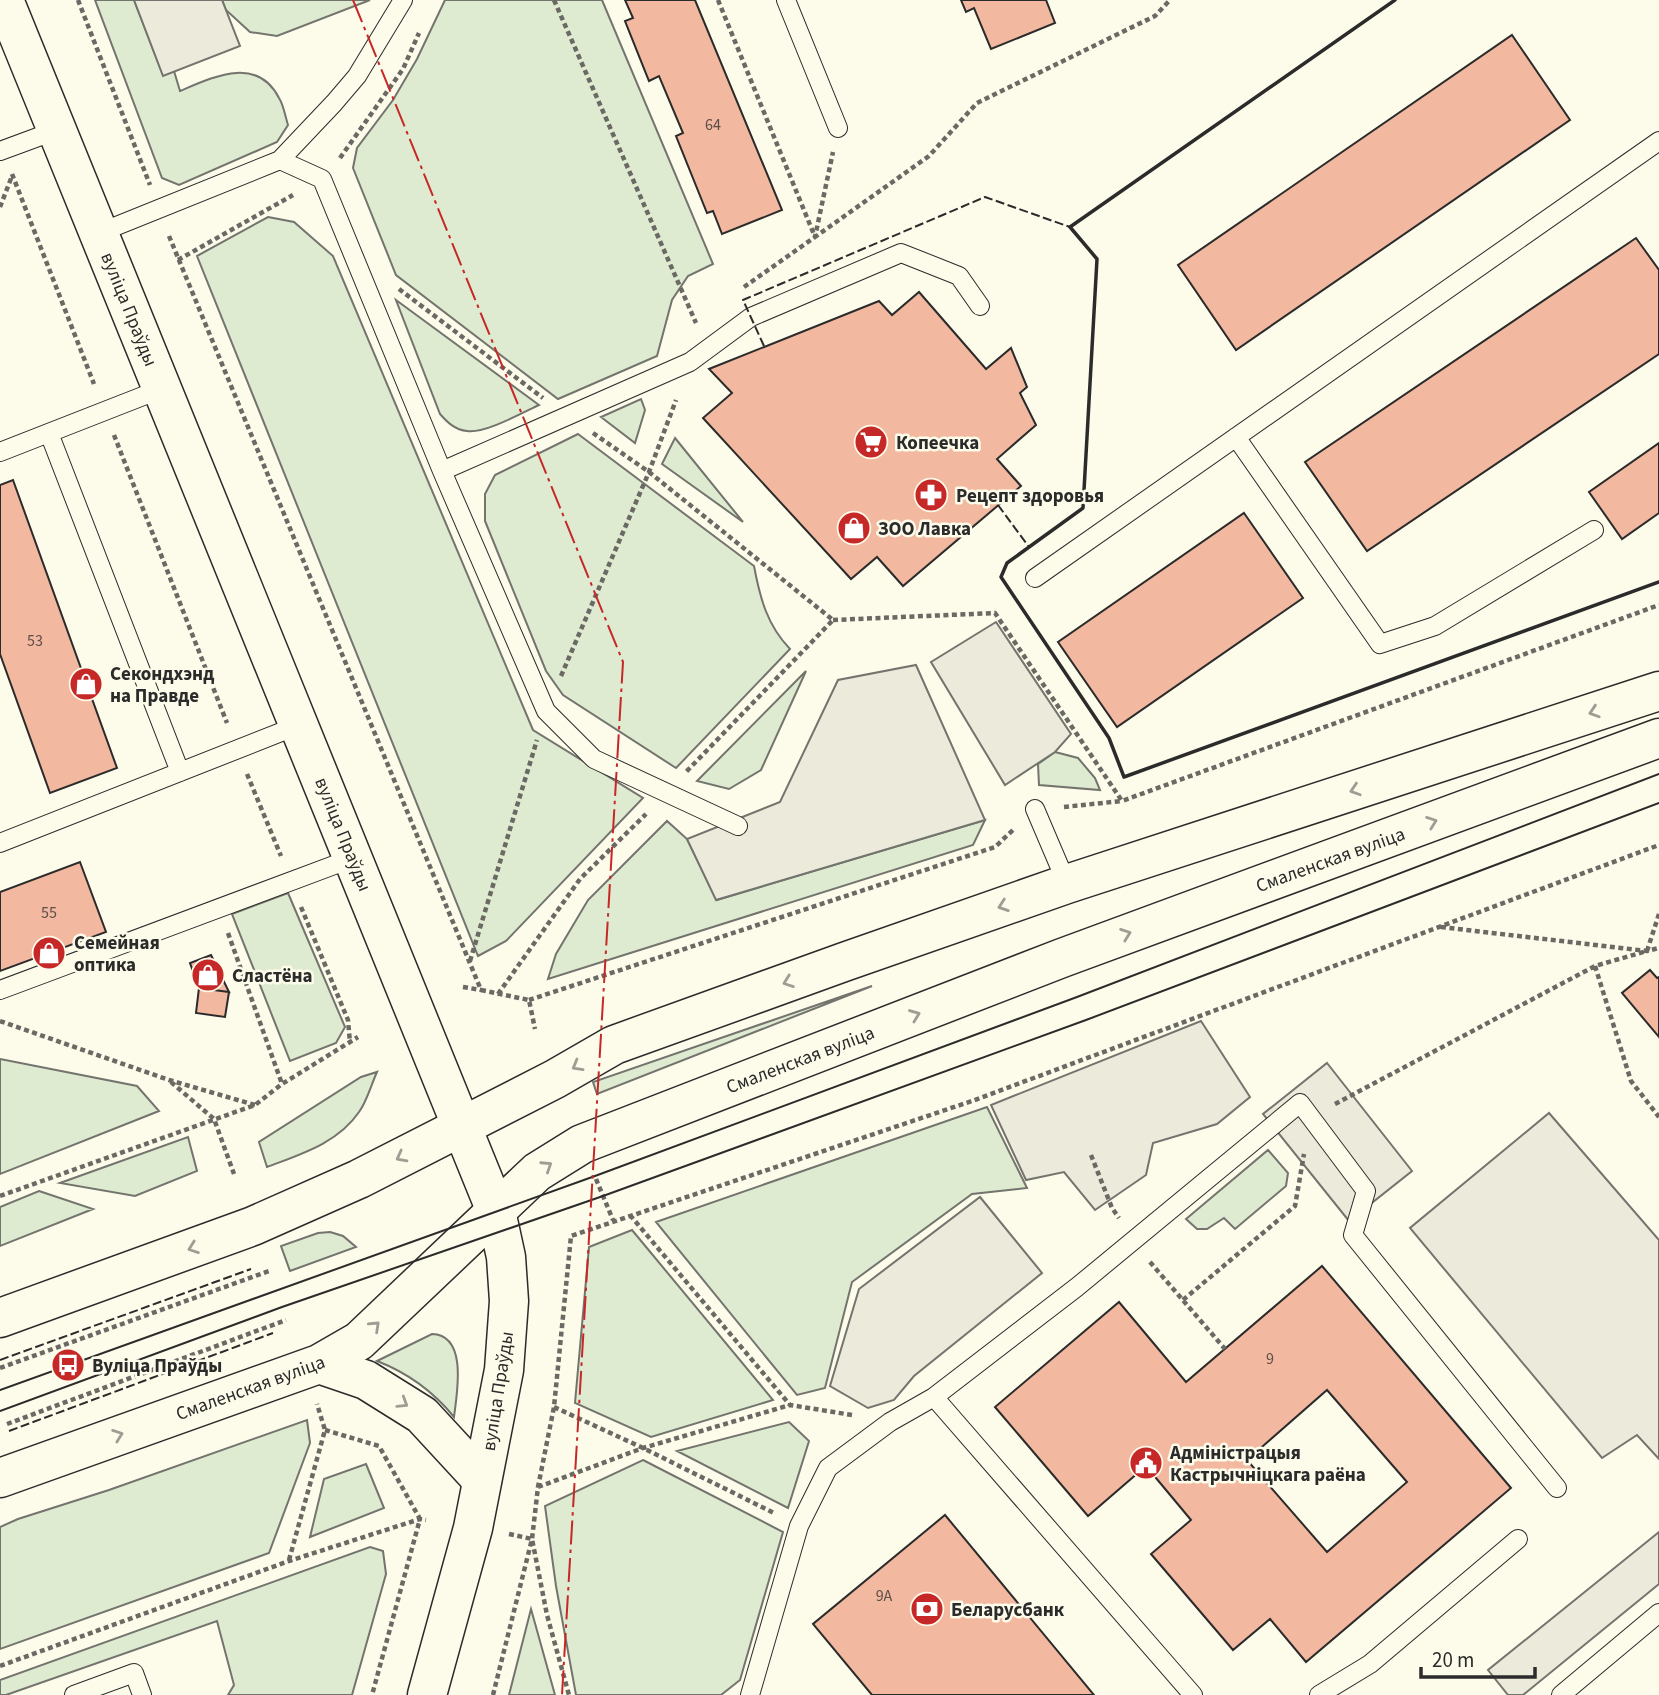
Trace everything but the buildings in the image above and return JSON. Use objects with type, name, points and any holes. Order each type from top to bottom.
[{"type":"main road","name":"вуліца Праўды","points":[[4,0],[496,1211],[506,1256],[509,1301],[504,1370],[468,1550],[427,1695]]},
{"type":"main road","points":[[0,1318],[253,1226],[359,1179],[555,1079],[614,1045],[1067,884],[1659,691]]},
{"type":"main road","name":"Смаленская вуліца","points":[[0,1478],[319,1364],[359,1341],[537,1172],[582,1144],[1062,958],[1659,738]]},
{"type":"main road","points":[[319,1364],[366,1380],[422,1415],[482,1480]]},
{"type":"lane","points":[[99,233],[280,160],[357,76],[403,0]]},
{"type":"lane","points":[[786,0],[838,128]]},
{"type":"lane","points":[[1,150],[57,130]]},
{"type":"lane","points":[[1035,578],[1657,146]]},
{"type":"lane","points":[[280,160],[322,178],[442,471],[546,711],[594,759],[738,826]]},
{"type":"lane","points":[[442,471],[690,362],[751,317],[901,253],[959,276],[980,306]]},
{"type":"lane","points":[[0,452],[161,388]]},
{"type":"lane","points":[[48,433],[180,772]]},
{"type":"lane","points":[[1236,437],[1380,645],[1436,626],[1594,530]]},
{"type":"lane","points":[[0,843],[299,725]]},
{"type":"lane","points":[[1035,809],[1067,884]]},
{"type":"lane","points":[[0,990],[353,858]]},
{"type":"lane","points":[[750,1695],[799,1526],[828,1468],[890,1422],[934,1397],[1077,1287],[1300,1103],[1366,1191],[1353,1235],[1557,1488]]},
{"type":"lane","points":[[934,1397],[1193,1695]]},
{"type":"lane","points":[[1319,1695],[1370,1664],[1518,1539]]},
{"type":"lane","points":[[1561,1695],[1659,1613]]},
{"type":"lane","points":[[74,1695],[134,1673],[142,1695]]},
{"type":"lane","points":[[1174,1695],[1175,1676]]},
{"type":"path","points":[[78,0],[188,286],[481,990]]},
{"type":"path","points":[[554,0],[701,334]]},
{"type":"path","points":[[718,0],[815,236]]},
{"type":"path","points":[[736,293],[929,156],[977,103],[1155,16],[1170,0]]},
{"type":"path","points":[[815,236],[838,128]]},
{"type":"path","points":[[1,150],[237,750],[348,1020],[350,1043]]},
{"type":"path","points":[[0,207],[13,176]]},
{"type":"path","points":[[390,282],[567,415],[649,472],[833,620],[995,612],[1122,801]]},
{"type":"path","points":[[463,987],[529,1000],[995,847],[1035,809],[1122,801],[1659,606]]},
{"type":"path","points":[[498,994],[580,879],[833,620]]},
{"type":"path","points":[[492,1695],[532,1539],[538,1487],[554,1407],[571,1236],[972,1101],[1659,845]]},
{"type":"path","points":[[219,907],[282,1084]]},
{"type":"path","points":[[1647,951],[1659,914]]},
{"type":"path","points":[[1440,927],[1647,951]]},
{"type":"path","points":[[1183,1300],[1295,1206],[1311,1117],[1595,966],[1659,948]]},
{"type":"path","points":[[1595,966],[1631,1081],[1659,1117]]},
{"type":"path","points":[[529,1000],[536,1030]]},
{"type":"path","points":[[0,1021],[169,1080],[255,1105]]},
{"type":"path","points":[[0,1196],[255,1105],[282,1084],[358,1037]]},
{"type":"path","points":[[169,1080],[214,1119],[234,1174]]},
{"type":"path","points":[[1091,1156],[1112,1208]]},
{"type":"path","points":[[595,1176],[613,1220]]},
{"type":"path","points":[[630,1215],[790,1405]]},
{"type":"path","points":[[1157,1270],[1225,1349]]},
{"type":"path","points":[[0,1368],[269,1271]]},
{"type":"path","points":[[7,1424],[286,1320]]},
{"type":"path","points":[[289,1561],[326,1430],[316,1401]]},
{"type":"path","points":[[538,1487],[643,1448],[790,1405],[890,1422]]},
{"type":"path","points":[[554,1407],[799,1526]]},
{"type":"path","points":[[326,1430],[379,1446],[423,1519],[372,1695]]},
{"type":"path","points":[[0,1666],[289,1561],[423,1519]]},
{"type":"path","points":[[505,1533],[532,1539]]},
{"type":"path","points":[[532,1539],[547,1615],[569,1695]]},
{"type":"green space","points":[[95,0],[134,0],[163,75],[174,71],[180,91],[206,80],[234,73],[259,77],[270,85],[281,101],[288,125],[277,142],[179,185],[162,178]]},
{"type":"green space","points":[[222,0],[370,0],[277,36],[250,32],[226,10]]},
{"type":"green space","points":[[445,0],[602,0],[713,264],[688,276],[672,300],[657,356],[558,399],[396,275],[353,168],[357,148],[393,100],[417,59]]},
{"type":"green space","points":[[268,217],[294,222],[333,256],[533,730],[643,798],[506,941],[478,956],[197,256]]},
{"type":"green space","points":[[396,300],[539,405],[483,429],[467,431],[452,425],[440,414]]},
{"type":"green space","points":[[641,399],[645,410],[635,443],[601,417]]},
{"type":"green space","points":[[578,434],[754,566],[766,610],[790,649],[676,768],[563,695],[546,671],[485,521],[485,494],[495,475]]},
{"type":"green space","points":[[675,438],[743,522],[662,464]]},
{"type":"green space","points":[[806,671],[761,770],[729,789],[697,781]]},
{"type":"green space","points":[[1055,752],[1078,758],[1095,778],[1100,790],[1039,785],[1038,764]]},
{"type":"green space","points":[[985,820],[973,845],[548,979],[556,954],[588,900],[667,821],[687,839],[717,900]]},
{"type":"green space","points":[[288,893],[345,1027],[336,1043],[290,1061],[232,914]]},
{"type":"green space","points":[[872,986],[597,1094],[593,1082]]},
{"type":"green space","points":[[0,1059],[137,1086],[159,1111],[0,1174]]},
{"type":"green space","points":[[377,1072],[362,1108],[341,1132],[318,1146],[267,1167],[259,1142],[361,1077]]},
{"type":"green space","points":[[987,1107],[1027,1188],[972,1194],[852,1282],[825,1388],[797,1395],[656,1222]]},
{"type":"green space","points":[[188,1137],[197,1171],[135,1196],[60,1183]]},
{"type":"green space","points":[[1268,1150],[1288,1173],[1286,1186],[1235,1229],[1224,1218],[1207,1229],[1197,1229],[1186,1219]]},
{"type":"green space","points":[[39,1191],[93,1209],[0,1246],[0,1207]]},
{"type":"green space","points":[[632,1230],[773,1400],[651,1437],[575,1403],[589,1247]]},
{"type":"green space","points":[[330,1232],[343,1236],[356,1247],[290,1271],[281,1246],[318,1233]]},
{"type":"green space","points":[[432,1334],[443,1337],[451,1344],[456,1354],[458,1380],[454,1417],[419,1384],[377,1361]]},
{"type":"green space","points":[[307,1420],[310,1443],[269,1553],[0,1649],[0,1527]]},
{"type":"green space","points":[[789,1422],[809,1441],[788,1508],[677,1451]]},
{"type":"green space","points":[[643,1460],[783,1532],[740,1680],[721,1695],[576,1695],[545,1506]]},
{"type":"green space","points":[[366,1464],[384,1508],[310,1537],[324,1479]]},
{"type":"green space","points":[[370,1547],[383,1551],[386,1574],[352,1695],[228,1695],[234,1685],[217,1621],[0,1695],[0,1680]]},
{"type":"green space","points":[[531,1609],[555,1695],[509,1695]]},
{"type":"shaded area","points":[[134,0],[222,0],[240,46],[163,76]]},
{"type":"shaded area","points":[[996,622],[1071,734],[1055,752],[1005,785],[931,662]]},
{"type":"shaded area","points":[[916,665],[985,820],[716,900],[687,839],[780,802],[838,680]]},
{"type":"shaded area","points":[[1201,1021],[1250,1097],[1217,1124],[1153,1143],[1146,1175],[1095,1210],[1064,1172],[1026,1180],[991,1105]]},
{"type":"shaded area","points":[[1327,1063],[1412,1171],[1349,1221],[1263,1114]]},
{"type":"shaded area","points":[[1549,1113],[1659,1240],[1659,1459],[1637,1435],[1602,1458],[1410,1228]]},
{"type":"shaded area","points":[[980,1197],[1042,1273],[914,1376],[894,1400],[868,1408],[830,1386],[859,1289]]},
{"type":"shaded area","points":[[1659,1532],[1659,1584],[1523,1695],[1508,1695],[1488,1670]]},
{"type":"tram line","points":[[0,1390],[595,1176],[1077,997],[1659,774]]},
{"type":"tram line","points":[[0,1411],[282,1307],[603,1196],[1086,1020],[1659,803]]},
{"type":"fence","points":[[764,346],[743,300],[985,197],[1070,227]]},
{"type":"fence","points":[[998,505],[1029,547]]},
{"type":"fence","points":[[0,1360],[251,1269]]},
{"type":"fence","points":[[9,1431],[273,1333]]},
{"type":"wall","points":[[1395,0],[1070,227],[1097,259],[1083,508],[1007,563],[1001,577],[1109,738],[1124,777],[1659,582]]},
{"type":"power","points":[[353,0],[623,662],[562,1695]]},
{"type":"place","name":"Копеечка","points":[[871,442]]},
{"type":"place","name":"Рецепт здоровья","points":[[931,495]]},
{"type":"place","name":"ЗОО Лавка","points":[[854,528]]},
{"type":"place","name":"Секондхэнд на Правде","points":[[86,684]]},
{"type":"place","name":"Семейная оптика","points":[[49,953]]},
{"type":"place","name":"Сластёна","points":[[208,975]]},
{"type":"place","name":"Вуліца Праўды","points":[[68,1365]]},
{"type":"place","name":"Адміністрацыя Кастрычніцкага раёна","points":[[1146,1463]]},
{"type":"place","name":"Беларусбанк","points":[[927,1609]]}]
